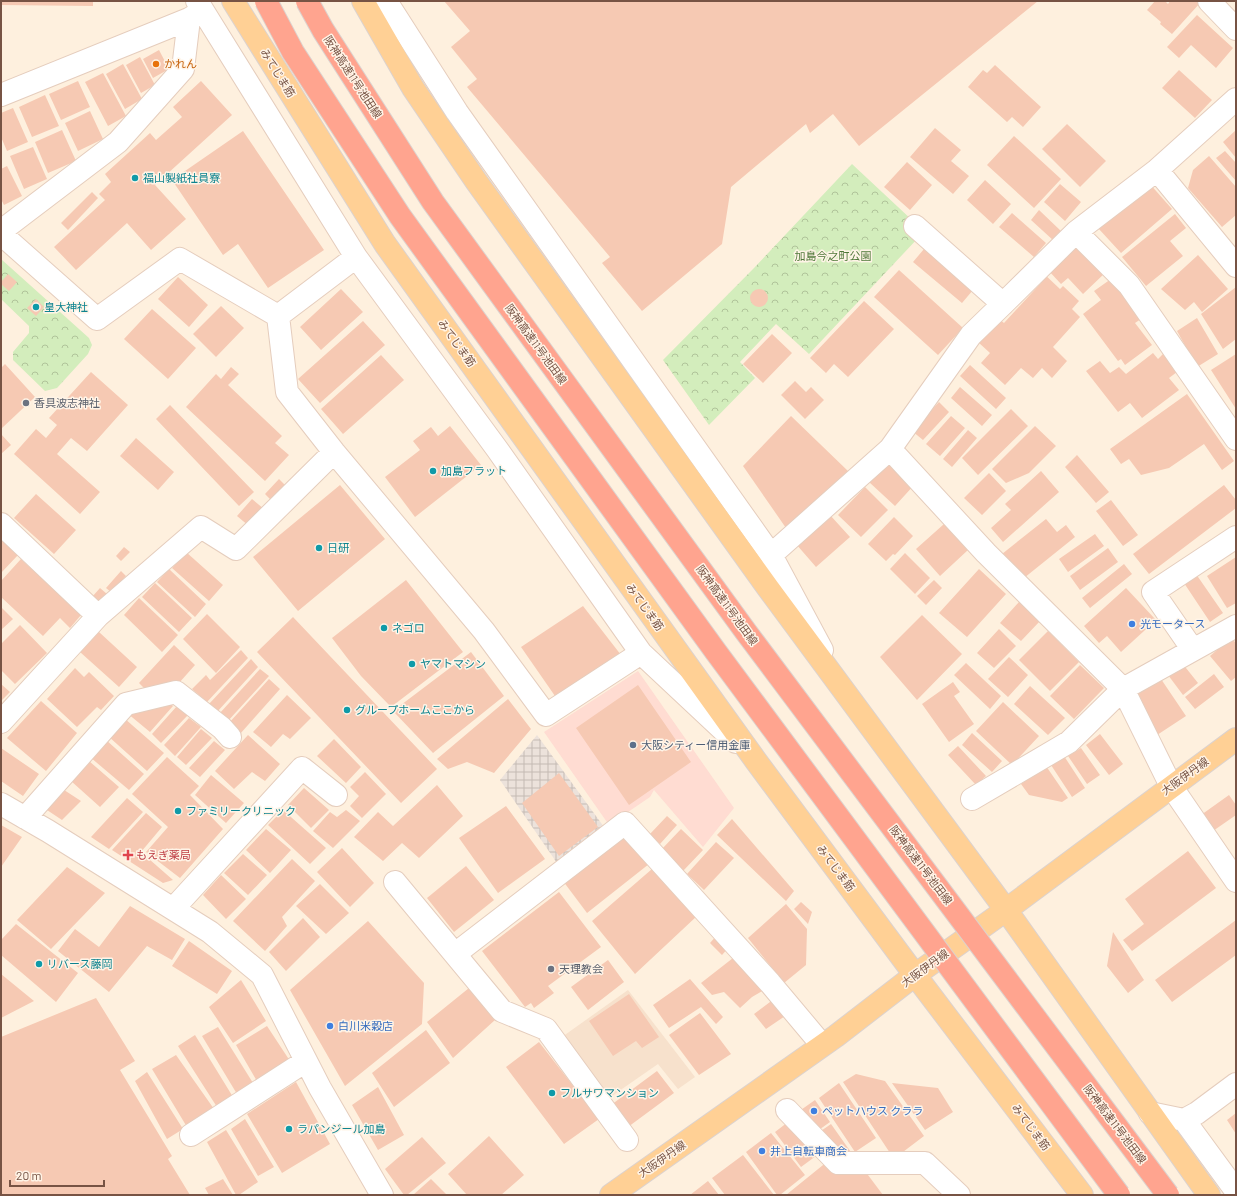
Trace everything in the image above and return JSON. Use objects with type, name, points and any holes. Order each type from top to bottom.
[{"type":"highway","points":[[266,1],[293,52],[400,216],[716,652],[1119,1195]]},
{"type":"highway","name":"阪神高速11号池田線","points":[[307,1],[323,30],[433,202],[746,632],[1168,1195]]},
{"type":"main road","name":"みてじま筋","points":[[233,1],[385,244],[756,761],[915,975],[1082,1195]]},
{"type":"main road","points":[[362,1],[413,88],[476,181],[764,582],[1006,910],[1209,1195]]},
{"type":"main road","name":"大阪伊丹線","points":[[611,1195],[836,1036],[915,975],[1006,910],[1236,739]]},
{"type":"street","points":[[386,1],[457,112],[771,555],[843,689]]},
{"type":"street","points":[[1210,1],[1236,29]]},
{"type":"street","points":[[1,95],[200,8]]},
{"type":"street","points":[[1,231],[118,142],[183,69],[200,8]]},
{"type":"street","points":[[200,8],[356,257],[497,449],[641,653],[756,761]]},
{"type":"street","points":[[771,555],[890,449],[971,335],[1002,304],[1076,232],[1157,170],[1236,98]]},
{"type":"street","points":[[1157,170],[1236,266]]},
{"type":"street","points":[[914,226],[1002,304]]},
{"type":"street","points":[[1076,232],[1129,285],[1236,439]]},
{"type":"street","points":[[1,234],[97,319],[180,259],[278,316]]},
{"type":"street","points":[[278,316],[356,257]]},
{"type":"street","points":[[278,316],[287,392],[334,452],[484,631],[546,715],[641,653]]},
{"type":"street","points":[[890,449],[986,553],[1123,689],[1171,786],[1236,881]]},
{"type":"street","points":[[1,722],[98,616],[201,527],[236,549],[334,452]]},
{"type":"street","points":[[1,524],[98,616]]},
{"type":"street","points":[[1193,650],[1153,592],[1236,537]]},
{"type":"street","points":[[972,799],[1069,742],[1123,689],[1236,626]]},
{"type":"street","points":[[25,818],[126,704],[176,692],[222,728],[230,737]]},
{"type":"street","points":[[173,909],[302,768],[336,795]]},
{"type":"street","points":[[1,804],[210,932],[262,975],[320,1088],[382,1195]]},
{"type":"street","points":[[455,954],[625,823],[770,983],[822,1045]]},
{"type":"street","points":[[395,882],[502,1011],[546,1029],[627,1140]]},
{"type":"street","points":[[191,1135],[306,1061]]},
{"type":"street","points":[[1184,1120],[1197,1113],[1236,1084]]},
{"type":"street","points":[[787,1110],[838,1163],[925,1163],[959,1195]]},
{"type":"street","points":[[1150,1112],[1184,1120],[1236,1191]]},
{"type":"shaded area","points":[[638,671],[734,808],[703,847],[654,790],[650,797],[609,825],[544,732]]},
{"type":"shaded area","points":[[537,735],[604,827],[557,863],[500,780]]},
{"type":"shaded area","points":[[628,990],[695,1077],[678,1089],[658,1064],[609,1098],[562,1037]]},
{"type":"green space","name":"加島今之町公園","points":[[852,164],[913,221],[919,237],[809,354],[776,324],[740,362],[755,378],[709,425],[663,360],[754,268]]},
{"type":"green space","points":[[1,259],[89,338],[92,345],[88,354],[57,388],[45,391],[13,360],[13,352],[29,333],[29,326],[1,299]]},
{"type":"building","points":[[1,1],[93,1],[93,6],[1,5]]},
{"type":"building","points":[[444,1],[1038,1],[859,146],[833,114],[810,133],[806,124],[731,187],[722,244],[642,311],[602,263],[610,257],[467,87],[477,79],[451,47],[470,31]]},
{"type":"building","points":[[1155,1],[1165,1],[1168,4],[1170,1],[1198,1],[1200,3],[1172,34],[1147,10]]},
{"type":"building","points":[[1197,15],[1233,48],[1216,68],[1191,45],[1179,58],[1167,47]]},
{"type":"building","points":[[159,50],[169,69],[153,78],[143,59]]},
{"type":"building","points":[[140,57],[155,85],[141,93],[126,65]]},
{"type":"building","points":[[123,64],[142,99],[125,109],[106,74]]},
{"type":"building","points":[[995,65],[1041,107],[1023,127],[1012,117],[1007,122],[968,87],[983,70],[987,73]]},
{"type":"building","points":[[1179,70],[1212,100],[1195,118],[1162,88]]},
{"type":"building","points":[[103,73],[126,116],[108,126],[85,82]]},
{"type":"building","points":[[78,81],[90,107],[61,120],[49,94]]},
{"type":"building","name":"福山製紙社員寮","points":[[201,81],[232,115],[155,185],[186,219],[151,250],[127,223],[76,270],[54,247],[105,200],[99,194],[111,182],[105,174],[150,133],[156,140],[182,117],[173,107]]},
{"type":"building","points":[[45,95],[59,126],[32,137],[19,107]]},
{"type":"building","points":[[13,108],[28,142],[7,151],[1,137],[1,113]]},
{"type":"building","points":[[90,111],[103,139],[78,151],[65,123]]},
{"type":"building","points":[[1067,124],[1106,161],[1080,187],[1042,149]]},
{"type":"building","points":[[935,128],[961,150],[951,161],[969,176],[953,194],[910,157]]},
{"type":"building","points":[[62,130],[76,161],[48,173],[35,142]]},
{"type":"building","points":[[1236,130],[1236,158],[1223,142]]},
{"type":"building","points":[[243,131],[324,250],[268,288],[238,244],[223,255],[172,180]]},
{"type":"building","points":[[1014,136],[1061,179],[1034,208],[987,165]]},
{"type":"building","points":[[33,147],[47,179],[24,189],[10,156]]},
{"type":"building","points":[[1225,151],[1236,163],[1236,181],[1216,158]]},
{"type":"building","points":[[1209,156],[1236,187],[1236,215],[1222,227],[1188,188],[1193,170]]},
{"type":"building","points":[[907,162],[932,185],[910,210],[884,187]]},
{"type":"building","points":[[7,166],[22,196],[4,205],[1,199],[1,169]]},
{"type":"building","points":[[985,180],[1011,204],[993,224],[967,200]]},
{"type":"building","points":[[1149,183],[1172,209],[1121,253],[1098,228]]},
{"type":"building","points":[[1060,184],[1081,202],[1065,221],[1044,202]]},
{"type":"building","points":[[92,192],[98,198],[68,230],[61,223]]},
{"type":"building","points":[[1039,210],[1062,232],[1054,241],[1031,220]]},
{"type":"building","points":[[1012,213],[1046,243],[1034,257],[999,227]]},
{"type":"building","points":[[1175,214],[1186,228],[1170,241],[1183,256],[1146,286],[1122,257]]},
{"type":"building","points":[[1075,242],[1105,273],[1083,294],[1068,278],[1061,284],[1048,270]]},
{"type":"building","points":[[924,249],[973,290],[962,303],[913,262]]},
{"type":"building","points":[[1198,255],[1228,289],[1202,312],[1194,302],[1185,310],[1161,289]]},
{"type":"building","points":[[899,270],[963,328],[938,355],[874,297]]},
{"type":"building","points":[[1042,272],[1060,289],[1063,286],[1079,301],[1072,309],[1080,317],[1053,347],[1067,361],[1052,378],[1042,368],[1033,378],[1021,368],[1005,385],[981,363],[990,353],[978,342],[999,319],[1004,323],[1041,283],[1036,278]]},
{"type":"building","points":[[8,274],[17,282],[9,291],[1,284]]},
{"type":"building","points":[[178,277],[208,305],[189,327],[158,299]]},
{"type":"building","points":[[1111,279],[1141,319],[1135,323],[1152,345],[1125,365],[1121,359],[1118,361],[1083,314],[1101,300],[1094,291]]},
{"type":"building","points":[[1236,287],[1236,339],[1223,349],[1201,314]]},
{"type":"building","points":[[341,289],[363,312],[321,350],[300,327]]},
{"type":"building","points":[[755,289],[763,289],[768,294],[766,305],[763,307],[755,307],[750,302],[750,294]]},
{"type":"building","name":"皇大神社","points":[[36,299],[44,307],[36,316],[27,308]]},
{"type":"building","points":[[864,301],[894,329],[848,377],[834,364],[826,373],[810,358]]},
{"type":"building","points":[[221,306],[244,328],[216,357],[193,334]]},
{"type":"building","points":[[152,309],[196,348],[168,379],[124,339]]},
{"type":"building","points":[[1197,318],[1218,354],[1197,367],[1177,331]]},
{"type":"building","points":[[363,321],[385,345],[320,403],[298,379]]},
{"type":"building","points":[[772,334],[792,353],[763,383],[743,364]]},
{"type":"building","points":[[1153,353],[1158,359],[1163,354],[1177,372],[1169,378],[1179,390],[1142,418],[1130,403],[1118,412],[1086,371],[1100,361],[1110,373],[1119,367],[1126,374]]},
{"type":"building","points":[[1236,354],[1236,409],[1211,370]]},
{"type":"building","points":[[381,355],[404,380],[343,434],[321,409]]},
{"type":"building","points":[[5,364],[35,397],[1,429],[1,368]]},
{"type":"building","points":[[970,365],[1006,398],[996,409],[960,376]]},
{"type":"building","points":[[231,367],[239,374],[228,385],[282,436],[275,443],[289,455],[265,481],[186,407],[216,374],[221,379]]},
{"type":"building","points":[[91,372],[128,405],[87,451],[71,438],[57,454],[100,492],[80,514],[14,454],[36,429],[46,438],[57,425],[49,418]]},
{"type":"building","points":[[795,381],[806,392],[811,387],[824,400],[805,419],[781,395]]},
{"type":"building","points":[[960,387],[992,415],[982,426],[951,398]]},
{"type":"building","points":[[1187,394],[1234,461],[1222,470],[1204,444],[1169,468],[1141,475],[1129,459],[1121,464],[1110,449]]},
{"type":"building","points":[[939,402],[949,412],[923,440],[912,431]]},
{"type":"building","points":[[170,405],[254,492],[239,506],[156,419]]},
{"type":"building","points":[[1011,409],[1028,426],[978,475],[962,458]]},
{"type":"building","points":[[791,416],[848,471],[786,528],[743,466]]},
{"type":"building","points":[[951,416],[965,428],[940,456],[926,444]]},
{"type":"building","name":"加島フラット","points":[[450,426],[481,465],[415,517],[385,477],[420,450],[413,441],[431,427],[438,436]]},
{"type":"building","points":[[1035,426],[1056,446],[1029,473],[1006,483],[992,469]]},
{"type":"building","points":[[968,430],[977,438],[952,467],[943,459]]},
{"type":"building","points":[[1,434],[11,445],[1,454]]},
{"type":"building","points":[[136,438],[174,472],[158,490],[120,456]]},
{"type":"building","points":[[1077,455],[1109,492],[1096,503],[1065,467]]},
{"type":"building","points":[[889,463],[915,484],[895,506],[869,482]]},
{"type":"building","points":[[1041,471],[1059,492],[1003,542],[991,528],[1011,510],[1005,504]]},
{"type":"building","points":[[989,473],[1006,491],[982,515],[964,498]]},
{"type":"building","points":[[279,479],[286,486],[272,501],[265,494]]},
{"type":"building","name":"日研","points":[[340,485],[385,539],[298,611],[253,557]]},
{"type":"building","points":[[1224,485],[1236,500],[1236,508],[1149,574],[1133,554]]},
{"type":"building","points":[[865,487],[888,510],[861,537],[838,515]]},
{"type":"building","points":[[36,494],[76,530],[54,554],[14,518]]},
{"type":"building","points":[[252,499],[264,509],[249,526],[237,516]]},
{"type":"building","points":[[1111,500],[1138,535],[1123,546],[1096,511]]},
{"type":"building","points":[[830,515],[850,537],[816,567],[796,544]]},
{"type":"building","points":[[894,517],[913,536],[895,555],[893,554],[886,561],[868,544]]},
{"type":"building","points":[[1046,519],[1057,532],[1066,525],[1075,537],[1024,578],[1002,554]]},
{"type":"building","points":[[944,524],[968,550],[940,576],[916,549]]},
{"type":"building","points":[[1095,534],[1104,546],[1068,572],[1059,559]]},
{"type":"building","points":[[1,539],[18,555],[1,573]]},
{"type":"building","points":[[124,547],[130,552],[121,561],[116,556]]},
{"type":"building","points":[[1108,548],[1118,562],[1080,590],[1070,576]]},
{"type":"building","points":[[186,552],[223,585],[209,601],[172,568]]},
{"type":"building","points":[[905,553],[930,578],[915,594],[890,569]]},
{"type":"building","points":[[1236,557],[1236,603],[1227,608],[1207,576]]},
{"type":"building","points":[[21,559],[81,615],[70,628],[60,618],[43,636],[1,597],[1,581]]},
{"type":"building","points":[[1124,564],[1132,574],[1090,608],[1082,598]]},
{"type":"building","points":[[169,569],[206,604],[195,617],[157,582]]},
{"type":"building","points":[[979,569],[1006,594],[967,637],[939,613]]},
{"type":"building","points":[[121,571],[126,576],[111,592],[106,588]]},
{"type":"building","points":[[1196,574],[1223,613],[1210,622],[1184,583]]},
{"type":"building","points":[[406,580],[463,652],[391,707],[361,676],[332,638]]},
{"type":"building","points":[[934,580],[942,588],[926,605],[917,596]]},
{"type":"building","points":[[155,583],[192,618],[179,632],[142,597]]},
{"type":"building","points":[[100,588],[107,594],[99,603],[92,597]]},
{"type":"building","points":[[1126,588],[1156,620],[1121,652],[1107,636],[1099,643],[1084,626]]},
{"type":"building","points":[[139,598],[178,635],[162,652],[124,615]]},
{"type":"building","points":[[1019,602],[1040,621],[1021,641],[1000,623]]},
{"type":"building","points":[[583,606],[621,655],[555,696],[521,647]]},
{"type":"building","points":[[1,607],[13,619],[1,630]]},
{"type":"building","points":[[207,614],[240,647],[216,673],[183,639]]},
{"type":"building","points":[[922,615],[962,654],[917,700],[880,657]]},
{"type":"building","name":"グループホームここから","points":[[293,617],[437,769],[401,803],[257,652]]},
{"type":"building","points":[[20,625],[47,653],[15,684],[1,670],[1,644]]},
{"type":"building","points":[[999,629],[1016,646],[994,668],[977,653]]},
{"type":"building","points":[[1048,631],[1079,662],[1050,691],[1019,660]]},
{"type":"building","points":[[99,632],[137,667],[119,687],[80,652]]},
{"type":"building","points":[[1231,638],[1236,643],[1236,677],[1231,681],[1210,656]]},
{"type":"building","points":[[174,645],[195,665],[179,683],[146,690],[139,683]]},
{"type":"building","points":[[241,650],[248,658],[207,702],[192,689],[206,675],[210,680]]},
{"type":"building","points":[[471,652],[504,696],[433,753],[393,711]]},
{"type":"building","points":[[1009,657],[1028,675],[1008,697],[988,679]]},
{"type":"building","points":[[251,659],[258,667],[217,712],[209,704]]},
{"type":"building","points":[[966,663],[1001,696],[990,709],[954,675]]},
{"type":"building","points":[[1182,663],[1198,683],[1183,695],[1168,675]]},
{"type":"building","points":[[1080,665],[1104,688],[1074,719],[1050,696]]},
{"type":"building","points":[[75,668],[84,677],[89,672],[114,696],[101,710],[97,707],[77,727],[47,699]]},
{"type":"building","points":[[260,669],[269,676],[227,722],[219,714]]},
{"type":"building","points":[[1214,674],[1224,687],[1195,709],[1185,697]]},
{"type":"building","points":[[269,679],[280,689],[240,734],[228,724]]},
{"type":"building","points":[[1161,679],[1186,716],[1154,737],[1138,694]]},
{"type":"building","points":[[953,682],[960,692],[954,696],[974,724],[949,742],[922,704]]},
{"type":"building","points":[[1,684],[10,692],[1,701]]},
{"type":"building","name":"大阪シティー信用金庫","points":[[638,685],[691,762],[629,805],[576,728]]},
{"type":"building","points":[[1030,686],[1065,718],[1048,735],[1014,704]]},
{"type":"building","points":[[287,695],[311,718],[290,739],[283,734],[271,747],[253,732]]},
{"type":"building","points":[[508,699],[531,729],[494,773],[467,762],[448,769],[437,759]]},
{"type":"building","points":[[41,701],[77,733],[46,771],[7,738]]},
{"type":"building","points":[[168,702],[173,706],[150,732],[127,713]]},
{"type":"building","points":[[1003,702],[1039,736],[1012,765],[976,731]]},
{"type":"building","points":[[177,706],[188,715],[161,743],[152,734]]},
{"type":"building","points":[[124,718],[164,753],[147,771],[108,736]]},
{"type":"building","points":[[189,718],[201,727],[175,756],[164,745]]},
{"type":"building","points":[[201,729],[212,738],[186,765],[177,757]]},
{"type":"building","points":[[972,733],[1002,761],[992,772],[962,745]]},
{"type":"building","points":[[1100,734],[1123,764],[1109,775],[1086,745]]},
{"type":"building","points":[[248,735],[280,764],[265,781],[252,772],[234,789],[215,771]]},
{"type":"building","points":[[105,739],[144,774],[129,790],[90,757]]},
{"type":"building","points":[[334,739],[361,767],[346,783],[317,756]]},
{"type":"building","points":[[214,741],[225,750],[200,777],[189,768]]},
{"type":"building","points":[[958,746],[986,776],[976,785],[948,755]]},
{"type":"building","points":[[1,748],[39,774],[23,796],[1,781]]},
{"type":"building","points":[[1081,748],[1100,775],[1087,784],[1068,756]]},
{"type":"building","points":[[1064,756],[1085,788],[1072,797],[1051,765]]},
{"type":"building","name":"ファミリークリニック","points":[[167,757],[199,786],[190,795],[223,829],[180,878],[146,852],[168,827],[132,794]]},
{"type":"building","points":[[89,761],[119,787],[100,807],[71,781]]},
{"type":"building","points":[[1046,766],[1068,798],[1062,802],[1029,795],[1021,784]]},
{"type":"building","points":[[365,772],[386,794],[362,818],[350,806],[359,796],[350,787]]},
{"type":"building","points":[[559,773],[598,827],[559,856],[522,803]]},
{"type":"building","points":[[211,775],[244,803],[226,823],[195,795]]},
{"type":"building","points":[[437,785],[463,816],[419,858],[402,843],[383,861],[354,837],[378,812],[393,826]]},
{"type":"building","points":[[61,788],[81,801],[62,820],[44,808]]},
{"type":"building","points":[[304,788],[329,810],[311,828],[288,805]]},
{"type":"building","points":[[1229,795],[1236,805],[1236,815],[1213,831],[1201,815]]},
{"type":"building","points":[[127,798],[143,812],[109,849],[91,837]]},
{"type":"building","points":[[506,806],[545,859],[498,893],[459,838]]},
{"type":"building","points":[[283,810],[326,848],[310,864],[268,825]]},
{"type":"building","points":[[346,810],[360,821],[333,848],[313,831],[330,812],[337,817]]},
{"type":"building","points":[[146,813],[162,827],[141,852],[173,880],[163,883],[112,850]]},
{"type":"building","points":[[667,816],[677,825],[660,844],[650,834]]},
{"type":"building","points":[[732,819],[794,891],[786,901],[717,835]]},
{"type":"building","points":[[1,825],[22,837],[1,867]]},
{"type":"building","points":[[266,829],[291,850],[270,873],[246,850]]},
{"type":"building","points":[[681,829],[703,850],[683,871],[661,850]]},
{"type":"building","points":[[624,833],[649,864],[587,913],[563,881]]},
{"type":"building","points":[[716,842],[734,858],[704,890],[687,874]]},
{"type":"building","points":[[342,848],[374,883],[350,907],[317,872]]},
{"type":"building","points":[[1188,851],[1216,888],[1132,951],[1123,940],[1144,924],[1125,899]]},
{"type":"building","points":[[243,854],[267,875],[248,895],[224,873]]},
{"type":"building","points":[[292,859],[315,881],[282,917],[287,926],[265,951],[233,921]]},
{"type":"building","points":[[466,866],[494,900],[454,932],[427,898]]},
{"type":"building","points":[[67,867],[105,893],[51,949],[17,920]]},
{"type":"building","points":[[652,869],[697,916],[635,974],[592,921]]},
{"type":"building","points":[[221,875],[246,899],[226,919],[203,895]]},
{"type":"building","points":[[320,884],[349,913],[326,934],[296,906]]},
{"type":"building","points":[[559,892],[601,947],[548,986],[554,993],[534,1008],[531,1003],[525,1007],[482,951]]},
{"type":"building","points":[[801,902],[812,912],[808,924],[794,909]]},
{"type":"building","points":[[786,904],[807,929],[806,965],[784,983],[748,938]]},
{"type":"building","points":[[130,906],[185,939],[172,960],[147,946],[109,992],[58,951],[75,929],[99,947]]},
{"type":"building","points":[[303,918],[320,937],[286,971],[269,952]]},
{"type":"building","points":[[1236,920],[1236,955],[1172,1002],[1155,980]]},
{"type":"building","points":[[368,921],[424,983],[422,1024],[345,1086],[290,990]]},
{"type":"building","name":"リバース藤岡","points":[[16,924],[78,973],[56,1002],[1,955],[1,940]]},
{"type":"building","points":[[1113,932],[1144,980],[1128,993],[1107,966]]},
{"type":"building","points":[[717,935],[729,947],[722,955],[710,943]]},
{"type":"building","points":[[189,941],[232,971],[217,994],[172,966]]},
{"type":"building","points":[[733,958],[764,990],[752,997],[740,1008],[724,992],[712,995],[701,983]]},
{"type":"building","points":[[608,960],[624,982],[588,1010],[571,987]]},
{"type":"building","points":[[1,974],[34,1001],[1,1018]]},
{"type":"building","points":[[690,979],[723,1017],[716,1024],[701,1007],[669,1028],[653,1005]]},
{"type":"building","points":[[241,980],[266,1021],[233,1043],[209,1007]]},
{"type":"building","points":[[469,988],[495,1020],[453,1058],[427,1022]]},
{"type":"building","points":[[629,994],[659,1037],[642,1048],[636,1041],[613,1056],[589,1021]]},
{"type":"building","points":[[96,998],[135,1061],[120,1070],[172,1156],[168,1159],[190,1195],[1,1195],[1,1037]]},
{"type":"building","points":[[774,999],[788,1014],[766,1029],[754,1014]]},
{"type":"building","points":[[700,1013],[731,1054],[699,1075],[669,1035]]},
{"type":"building","points":[[267,1026],[290,1061],[258,1083],[236,1045]]},
{"type":"building","points":[[218,1027],[253,1083],[237,1094],[202,1036]]},
{"type":"building","points":[[426,1030],[450,1063],[394,1107],[372,1073]]},
{"type":"building","points":[[195,1035],[233,1097],[217,1107],[178,1046]]},
{"type":"building","name":"フルサワマンション","points":[[539,1042],[599,1119],[564,1144],[506,1067]]},
{"type":"building","points":[[176,1055],[214,1109],[187,1127],[152,1069]]},
{"type":"building","points":[[657,1071],[674,1093],[628,1127],[611,1105]]},
{"type":"building","points":[[147,1072],[183,1129],[167,1139],[135,1081]]},
{"type":"building","points":[[856,1074],[885,1081],[924,1136],[899,1155],[890,1153],[843,1082]]},
{"type":"building","name":"ラパンジール加島","points":[[296,1082],[330,1144],[282,1173],[247,1114]]},
{"type":"building","points":[[839,1083],[876,1138],[855,1152],[819,1098]]},
{"type":"building","points":[[892,1083],[938,1088],[953,1112],[925,1130]]},
{"type":"building","points":[[378,1087],[404,1135],[378,1150],[352,1105]]},
{"type":"building","points":[[815,1100],[830,1122],[816,1132],[798,1112]]},
{"type":"building","points":[[1236,1113],[1236,1134],[1227,1120]]},
{"type":"building","points":[[245,1119],[274,1167],[258,1176],[231,1129]]},
{"type":"building","points":[[788,1122],[820,1153],[801,1167],[775,1132]]},
{"type":"building","points":[[831,1124],[853,1155],[838,1155],[818,1133]]},
{"type":"building","points":[[226,1130],[258,1182],[239,1195],[236,1195],[207,1142]]},
{"type":"building","points":[[771,1133],[805,1175],[780,1195],[777,1195],[746,1152]]},
{"type":"building","points":[[489,1136],[524,1175],[501,1195],[467,1195],[448,1174]]},
{"type":"building","points":[[422,1137],[446,1163],[407,1195],[404,1195],[385,1169]]},
{"type":"building","points":[[743,1155],[774,1195],[725,1195],[712,1178]]},
{"type":"building","points":[[828,1161],[862,1167],[883,1195],[786,1195]]},
{"type":"building","points":[[223,1179],[233,1195],[209,1195],[205,1188]]},
{"type":"building","points":[[431,1179],[447,1195],[413,1195]]},
{"type":"building","points":[[708,1181],[719,1195],[690,1195]]},
{"type":"place","name":"かれん","points":[[156,64]]},
{"type":"place","name":"福山製紙社員寮","points":[[135,178]]},
{"type":"place","name":"皇大神社","points":[[36,307]]},
{"type":"place","name":"香具波志神社","points":[[26,403]]},
{"type":"place","name":"加島フラット","points":[[433,471]]},
{"type":"place","name":"日研","points":[[319,548]]},
{"type":"place","name":"光モータース","points":[[1132,624]]},
{"type":"place","name":"ネゴロ","points":[[384,628]]},
{"type":"place","name":"ヤマトマシン","points":[[412,664]]},
{"type":"place","name":"グループホームここから","points":[[347,710]]},
{"type":"place","name":"大阪シティー信用金庫","points":[[633,745]]},
{"type":"place","name":"ファミリークリニック","points":[[178,811]]},
{"type":"place","name":"もえぎ薬局","points":[[128,855]]},
{"type":"place","name":"リバース藤岡","points":[[39,964]]},
{"type":"place","name":"天理教会","points":[[551,969]]},
{"type":"place","name":"白川米穀店","points":[[330,1026]]},
{"type":"place","name":"フルサワマンション","points":[[552,1093]]},
{"type":"place","name":"ペットハウス クララ","points":[[814,1111]]},
{"type":"place","name":"ラパンジール加島","points":[[289,1129]]},
{"type":"place","name":"井上自転車商会","points":[[762,1151]]}]
